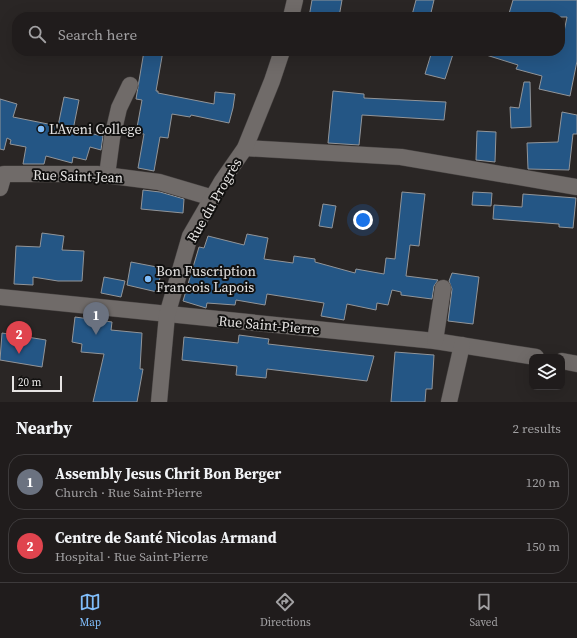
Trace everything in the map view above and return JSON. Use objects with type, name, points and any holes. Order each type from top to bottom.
[{"type":"street","points":[[292,12],[295,0]]},
{"type":"street","name":"Rue du Progrès","points":[[159,402],[167,315],[190,236],[245,148],[280,56]]},
{"type":"street","points":[[107,175],[118,108],[130,85]]},
{"type":"street","points":[[245,148],[401,157],[577,187]]},
{"type":"street","name":"Rue Saint-Jean","points":[[0,188],[4,174],[107,175],[159,182],[213,198]]},
{"type":"street","points":[[436,340],[443,288]]},
{"type":"street","name":"Rue Saint-Pierre","points":[[0,297],[167,315],[436,340],[529,356]]},
{"type":"street","points":[[449,402],[462,345]]},
{"type":"street","points":[[565,362],[577,364]]},
{"type":"building","points":[[312,0],[342,0],[340,12],[310,12]]},
{"type":"building","points":[[416,0],[434,0],[431,12],[413,12]]},
{"type":"building","points":[[513,0],[577,0],[577,61],[570,96],[539,89],[542,76],[516,69],[518,65],[489,56],[565,56],[565,27],[567,17],[565,17],[565,12],[509,12]]},
{"type":"building","points":[[143,56],[162,56],[156,91],[158,91],[158,93],[214,104],[215,92],[235,94],[229,123],[191,115],[190,117],[172,114],[168,138],[160,137],[154,171],[138,168],[144,134],[136,133],[142,100],[136,99]]},
{"type":"building","points":[[430,56],[452,56],[445,79],[425,74]]},
{"type":"building","points":[[524,82],[530,82],[531,127],[511,128],[510,107],[519,108]]},
{"type":"building","points":[[333,91],[364,94],[364,98],[446,102],[444,120],[362,115],[359,145],[328,143]]},
{"type":"building","points":[[64,97],[79,100],[73,130],[103,136],[101,150],[90,147],[86,160],[73,157],[72,163],[46,156],[44,164],[23,164],[26,147],[10,144],[11,140],[7,138],[4,150],[0,149],[0,99],[17,104],[13,117],[58,126]]},
{"type":"building","points":[[562,112],[577,115],[577,134],[573,134],[569,170],[528,169],[527,143],[558,142]]},
{"type":"building","points":[[477,131],[496,132],[495,162],[476,160]]},
{"type":"building","points":[[143,190],[160,192],[184,199],[183,213],[141,209]]},
{"type":"building","points":[[402,192],[425,194],[419,246],[410,245],[406,276],[438,280],[434,286],[432,299],[401,295],[401,292],[392,290],[388,305],[377,303],[376,310],[347,304],[344,320],[321,316],[324,303],[267,294],[265,305],[236,300],[235,305],[207,303],[206,308],[183,301],[199,247],[204,248],[208,236],[244,245],[247,234],[268,238],[264,259],[293,263],[294,256],[315,259],[315,262],[355,273],[356,269],[384,274],[386,258],[395,259]]},
{"type":"building","points":[[473,192],[492,193],[491,206],[472,205]]},
{"type":"building","points":[[523,194],[576,198],[573,228],[559,227],[559,224],[493,219],[494,205],[522,207]]},
{"type":"building","points":[[323,204],[336,206],[332,228],[319,226]]},
{"type":"building","points":[[42,233],[64,236],[62,250],[84,251],[82,281],[58,281],[33,277],[33,285],[14,284],[16,246],[40,247]]},
{"type":"building","points":[[131,262],[162,268],[157,292],[127,285]]},
{"type":"building","points":[[452,273],[479,277],[473,324],[448,321],[452,289],[449,281]]},
{"type":"building","points":[[104,277],[125,281],[121,297],[101,293]]},
{"type":"building","points":[[75,317],[112,322],[111,330],[142,333],[140,369],[143,369],[137,402],[93,402],[104,354],[81,352],[82,344],[72,342]]},
{"type":"building","points":[[2,333],[46,340],[42,367],[0,360]]},
{"type":"building","points":[[239,335],[269,339],[268,344],[374,356],[367,381],[267,369],[266,378],[236,375],[237,366],[182,360],[184,337],[238,343]]},
{"type":"building","points":[[395,352],[434,355],[432,389],[426,389],[425,402],[391,402]]},
{"type":"place","name":"L'Aveni College","points":[[41,129]]},
{"type":"place","name":"Bon Fuscription Francois Lapois","points":[[148,279]]},
{"type":"place","name":"Assembly Jesus Chrit Bon Berger","points":[[96,335]]},
{"type":"place","name":"Centre de Santé Nicolas Armand","points":[[19,354]]}]
